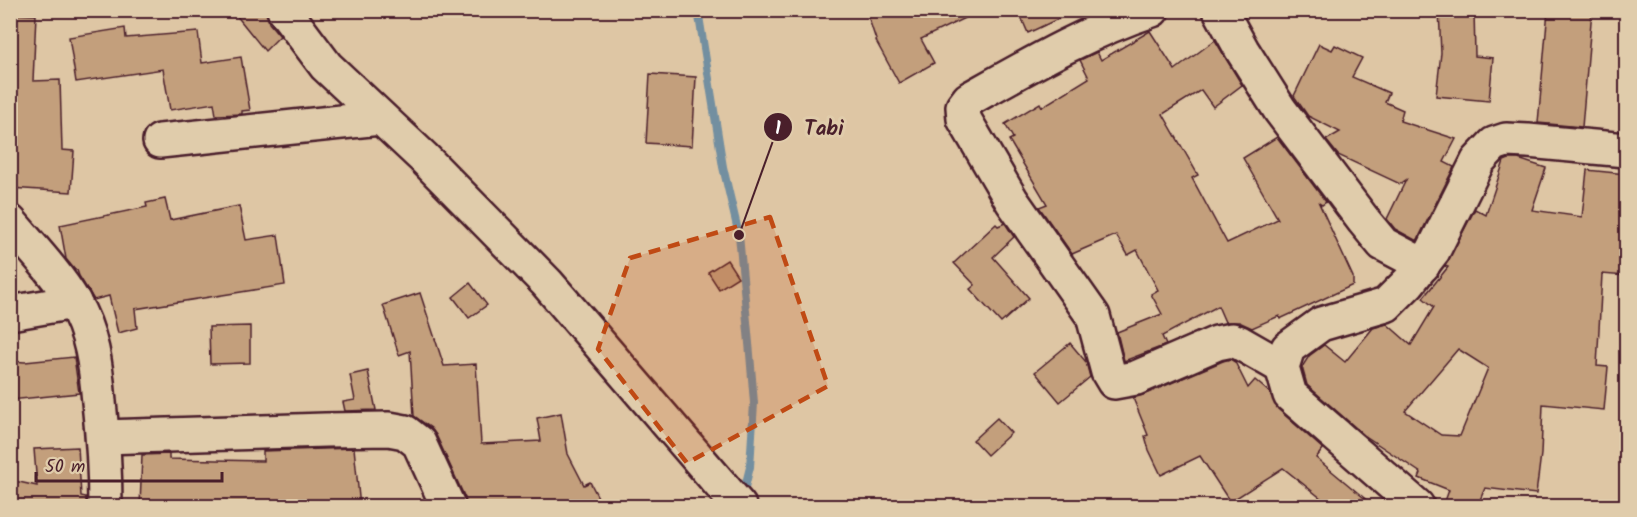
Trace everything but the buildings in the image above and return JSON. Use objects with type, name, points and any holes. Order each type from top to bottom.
[{"type":"street","points":[[284,10],[326,66],[424,158],[547,283],[735,501]]},
{"type":"street","points":[[1152,10],[1109,18],[969,99],[963,107],[964,119],[1012,201],[1093,316],[1108,372],[1114,382],[1136,378],[1217,343],[1232,340],[1282,367]]},
{"type":"street","points":[[1220,10],[1280,110],[1364,221],[1383,244],[1423,265]]},
{"type":"street","points":[[160,141],[380,118]]},
{"type":"street","points":[[1417,507],[1290,395],[1282,367],[1288,348],[1321,324],[1386,305],[1409,282],[1433,251],[1478,161],[1494,144],[1506,140],[1528,141],[1626,150]]},
{"type":"street","points":[[10,222],[57,278],[74,302],[86,327],[94,356],[106,457],[105,507]]},
{"type":"street","points":[[10,313],[74,302]]},
{"type":"street","points":[[103,437],[325,430],[405,432],[419,443],[448,507]]},
{"type":"highlighted area","points":[[770,217],[828,386],[687,463],[598,349],[630,258]]},
{"type":"waterway","points":[[698,10],[723,167],[739,235],[754,403],[750,467],[743,495]]},
{"type":"place","name":"Tabi","points":[[739,235]]}]
